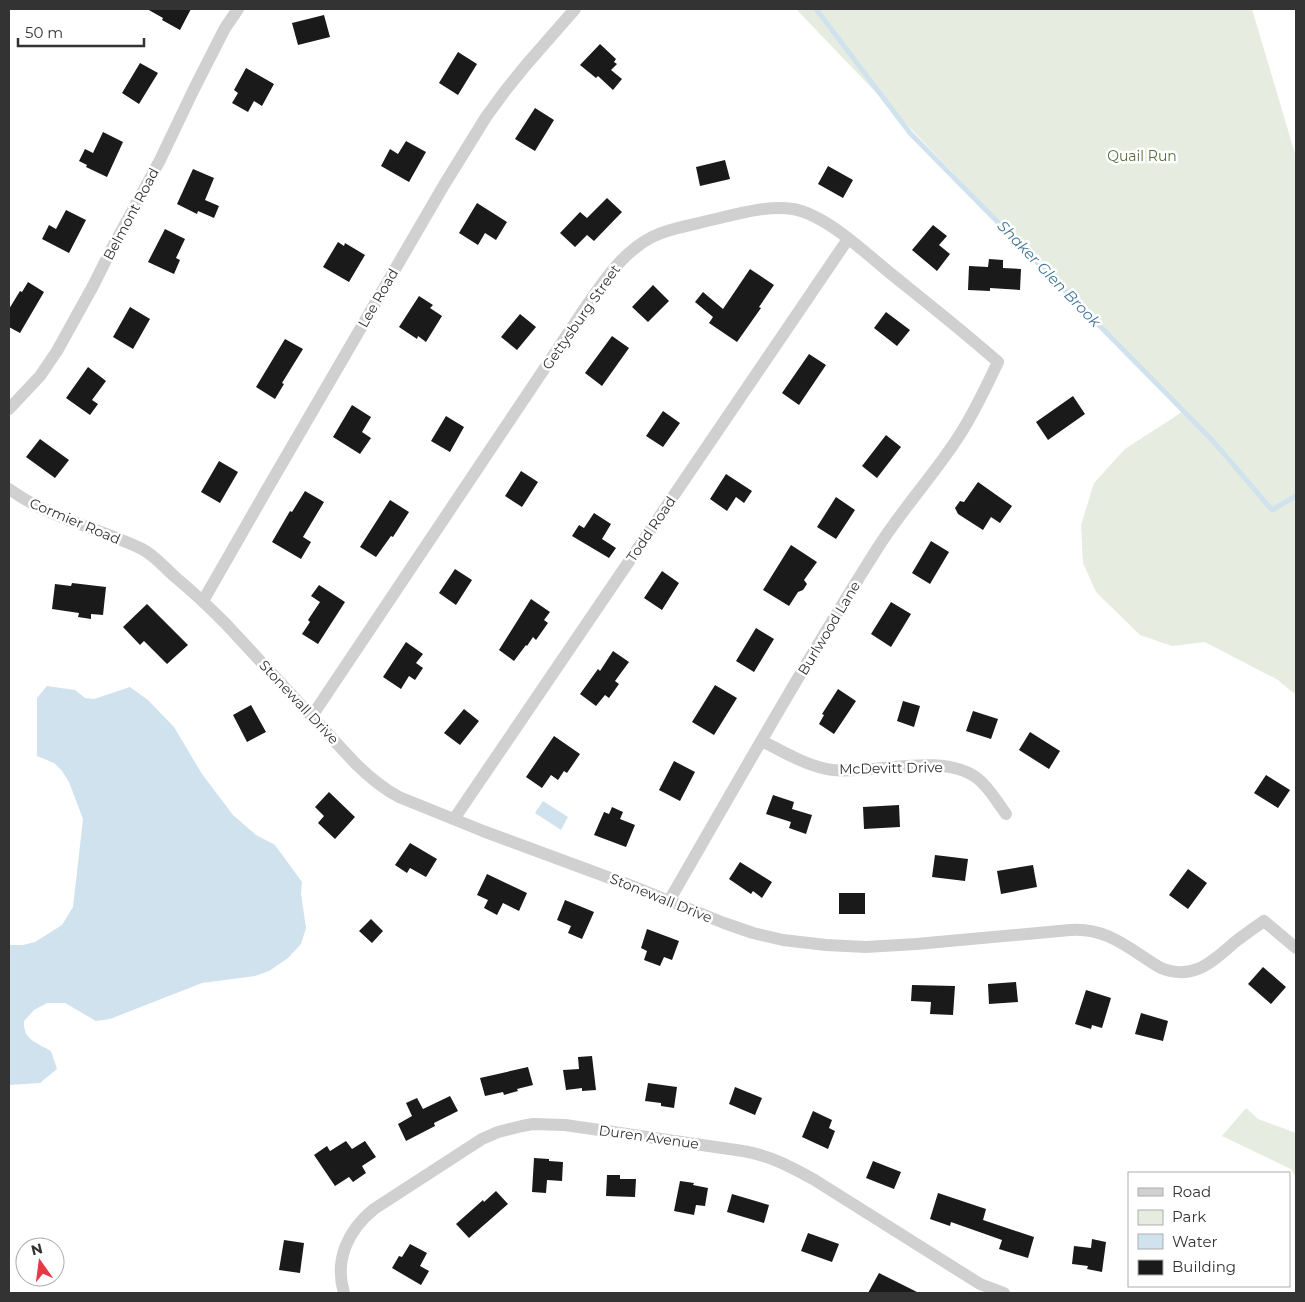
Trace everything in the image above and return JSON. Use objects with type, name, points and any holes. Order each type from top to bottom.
[{"type":"street","name":"Belmont Road","points":[[9,409],[40,376],[61,343],[160,160],[225,28],[238,9]]},
{"type":"street","name":"Lee Road","points":[[203,601],[444,185],[510,84],[575,9]]},
{"type":"street","name":"Gettysburg Street","points":[[312,716],[609,274],[632,250],[652,237],[676,228],[750,212],[792,209],[814,216],[848,239],[998,362]]},
{"type":"street","name":"Todd Road","points":[[454,819],[848,239]]},
{"type":"street","name":"Burlwood Lane","points":[[669,901],[878,548],[906,506],[940,464],[960,435],[998,362]]},
{"type":"street","name":"Cormier Road","points":[[9,490],[47,511],[142,550]]},
{"type":"street","name":"Stonewall Drive","points":[[142,550],[159,562],[203,601],[375,782],[399,797],[483,831],[566,861],[724,923],[753,933],[783,940],[826,946],[866,947],[1070,930],[1090,930],[1102,933],[1120,942],[1161,968],[1176,972],[1197,970],[1210,964],[1235,942],[1264,921],[1296,948]]},
{"type":"street","name":"McDevitt Drive","points":[[762,741],[812,766],[828,769],[843,770],[924,765],[961,770],[982,782],[1006,814]]},
{"type":"street","name":"Duren Avenue","points":[[344,1293],[341,1271],[344,1249],[352,1232],[365,1216],[482,1140],[511,1128],[534,1124],[557,1124],[749,1152],[770,1158],[790,1166],[813,1179],[980,1284],[1004,1293]]},
{"type":"green space","name":"Quail Run","points":[[796,9],[1252,9],[1296,157],[1296,694],[1278,680],[1205,642],[1172,646],[1140,635],[1096,592],[1083,563],[1081,525],[1094,483],[1125,449],[1182,412]]},
{"type":"green space","points":[[1246,1108],[1258,1119],[1296,1133],[1296,1178],[1291,1169],[1222,1136]]},
{"type":"water","points":[[47,686],[75,690],[85,698],[94,699],[130,687],[148,700],[174,727],[202,774],[233,815],[256,835],[275,845],[302,882],[301,894],[306,928],[301,944],[288,958],[269,971],[255,976],[202,983],[110,1019],[96,1021],[65,1003],[47,1003],[34,1010],[24,1021],[24,1027],[32,1040],[51,1051],[57,1069],[40,1083],[9,1085],[9,945],[23,945],[35,942],[62,925],[73,907],[83,819],[69,782],[62,771],[54,763],[37,756],[37,698]]},
{"type":"water","points":[[543,801],[568,817],[561,830],[535,813]]},
{"type":"building","points":[[147,9],[191,9],[180,30]]},
{"type":"building","points":[[324,15],[330,37],[298,45],[292,23]]},
{"type":"building","points":[[600,44],[616,59],[614,62],[617,64],[611,70],[622,79],[613,90],[598,76],[596,78],[580,65]]},
{"type":"building","points":[[458,52],[477,64],[458,95],[439,83]]},
{"type":"building","points":[[140,63],[158,73],[139,104],[122,93]]},
{"type":"building","points":[[246,68],[274,84],[262,106],[254,101],[248,112],[232,103],[238,93],[234,90]]},
{"type":"building","points":[[535,108],[554,120],[535,151],[515,139]]},
{"type":"building","points":[[103,132],[123,142],[107,177],[86,167],[87,165],[79,161],[85,149],[93,153]]},
{"type":"building","points":[[406,141],[426,152],[409,182],[381,166],[390,149],[398,154]]},
{"type":"building","points":[[725,160],[730,179],[700,186],[696,167]]},
{"type":"building","points":[[828,166],[853,180],[843,198],[818,184]]},
{"type":"building","points":[[193,169],[214,178],[205,200],[219,206],[214,218],[198,211],[197,214],[177,204]]},
{"type":"building","points":[[607,198],[622,212],[594,241],[587,235],[575,247],[560,233],[580,212],[587,218]]},
{"type":"building","points":[[477,203],[507,222],[496,240],[485,233],[478,245],[459,233]]},
{"type":"building","points":[[66,210],[86,220],[69,253],[42,239],[49,225],[56,229]]},
{"type":"building","points":[[933,225],[947,236],[939,245],[950,254],[937,271],[912,250]]},
{"type":"building","points":[[165,229],[185,239],[176,258],[180,260],[174,274],[148,262]]},
{"type":"building","points":[[338,242],[344,246],[345,243],[365,255],[349,282],[323,267]]},
{"type":"building","points":[[989,259],[1003,260],[1003,268],[1021,269],[1020,290],[990,288],[990,291],[968,290],[969,266],[988,267]]},
{"type":"building","points":[[750,269],[774,285],[759,307],[761,308],[737,342],[709,323],[713,317],[695,302],[703,292],[723,309]]},
{"type":"building","points":[[28,282],[44,292],[20,333],[9,327],[9,309]]},
{"type":"building","points":[[653,285],[669,301],[648,322],[632,307]]},
{"type":"building","points":[[419,296],[433,305],[430,308],[442,316],[426,342],[418,336],[417,339],[399,327]]},
{"type":"building","points":[[130,307],[150,319],[133,349],[113,337]]},
{"type":"building","points":[[886,312],[910,330],[897,346],[874,328]]},
{"type":"building","points":[[520,314],[536,327],[517,350],[501,337]]},
{"type":"building","points":[[612,336],[629,348],[602,386],[585,373]]},
{"type":"building","points":[[285,339],[303,349],[282,383],[284,384],[275,399],[256,387]]},
{"type":"building","points":[[809,354],[826,365],[799,405],[782,393]]},
{"type":"building","points":[[88,367],[106,381],[92,400],[98,404],[90,415],[66,398]]},
{"type":"building","points":[[1073,396],[1085,414],[1048,440],[1036,422]]},
{"type":"building","points":[[352,405],[371,417],[362,432],[371,438],[360,454],[333,437]]},
{"type":"building","points":[[663,411],[680,423],[663,447],[646,436]]},
{"type":"building","points":[[446,416],[464,427],[450,452],[431,441]]},
{"type":"building","points":[[886,435],[901,447],[877,478],[862,466]]},
{"type":"building","points":[[40,439],[69,460],[55,478],[26,457]]},
{"type":"building","points":[[219,461],[238,472],[220,503],[201,492]]},
{"type":"building","points":[[521,471],[538,482],[522,507],[505,496]]},
{"type":"building","points":[[726,474],[752,491],[744,503],[736,497],[727,511],[710,499]]},
{"type":"building","points":[[978,482],[1012,506],[1000,523],[991,517],[983,530],[958,514],[955,508],[960,501],[964,502]]},
{"type":"building","points":[[305,491],[324,502],[303,537],[311,542],[301,559],[272,542],[290,511],[292,512]]},
{"type":"building","points":[[836,497],[855,510],[836,539],[817,527]]},
{"type":"building","points":[[390,500],[409,512],[393,537],[391,536],[376,557],[360,547]]},
{"type":"building","points":[[594,513],[611,524],[602,539],[616,548],[609,558],[572,536],[579,525],[584,528]]},
{"type":"building","points":[[931,541],[949,552],[930,584],[912,573]]},
{"type":"building","points":[[791,545],[817,562],[804,580],[807,584],[803,590],[798,592],[789,606],[763,590]]},
{"type":"building","points":[[455,569],[472,580],[456,605],[439,593]]},
{"type":"building","points":[[662,571],[679,583],[662,610],[644,598]]},
{"type":"building","points":[[72,583],[106,587],[103,615],[91,614],[91,619],[78,617],[79,613],[52,609],[55,584],[71,586]]},
{"type":"building","points":[[319,585],[345,602],[318,644],[302,634],[310,622],[308,620],[320,602],[311,596]]},
{"type":"building","points":[[531,599],[550,612],[544,620],[548,623],[536,640],[533,637],[514,661],[499,650]]},
{"type":"building","points":[[891,602],[911,614],[891,647],[871,634]]},
{"type":"building","points":[[147,604],[188,645],[167,664],[144,641],[140,645],[123,627]]},
{"type":"building","points":[[756,628],[774,639],[754,672],[736,661]]},
{"type":"building","points":[[406,642],[423,654],[416,663],[423,668],[415,680],[409,676],[401,689],[383,677]]},
{"type":"building","points":[[613,651],[629,662],[615,681],[619,684],[609,698],[605,695],[596,706],[580,694],[598,669],[600,671]]},
{"type":"building","points":[[715,685],[737,698],[714,735],[692,722]]},
{"type":"building","points":[[838,689],[856,701],[834,734],[819,724],[824,715],[822,714]]},
{"type":"building","points":[[903,701],[920,706],[914,727],[897,721]]},
{"type":"building","points":[[251,705],[266,732],[247,742],[233,715]]},
{"type":"building","points":[[464,709],[479,721],[460,745],[444,733]]},
{"type":"building","points":[[973,711],[998,719],[991,739],[966,731]]},
{"type":"building","points":[[1030,732],[1060,751],[1049,769],[1019,750]]},
{"type":"building","points":[[554,736],[580,754],[567,773],[564,771],[558,780],[551,775],[542,788],[526,777]]},
{"type":"building","points":[[674,761],[695,772],[680,801],[659,790]]},
{"type":"building","points":[[1266,775],[1290,790],[1278,808],[1254,793]]},
{"type":"building","points":[[329,792],[355,817],[335,839],[318,823],[324,816],[315,807]]},
{"type":"building","points":[[773,795],[794,802],[792,809],[812,815],[806,834],[789,828],[791,822],[766,814]]},
{"type":"building","points":[[899,805],[900,827],[864,829],[863,807]]},
{"type":"building","points":[[612,807],[623,812],[620,819],[635,825],[626,847],[594,835],[604,812],[609,814]]},
{"type":"building","points":[[410,843],[437,859],[426,877],[410,868],[407,873],[395,865]]},
{"type":"building","points":[[935,855],[968,859],[965,881],[932,877]]},
{"type":"building","points":[[740,862],[772,882],[762,898],[753,891],[751,894],[729,879]]},
{"type":"building","points":[[1033,865],[1037,887],[1001,894],[997,871]]},
{"type":"building","points":[[1188,869],[1207,883],[1188,909],[1169,895]]},
{"type":"building","points":[[487,874],[527,893],[519,911],[503,903],[497,915],[484,908],[488,900],[477,895]]},
{"type":"building","points":[[839,893],[865,893],[865,914],[839,914]]},
{"type":"building","points":[[565,900],[594,912],[582,939],[568,933],[571,926],[557,920]]},
{"type":"building","points":[[371,919],[383,931],[372,943],[359,931]]},
{"type":"building","points":[[647,929],[679,941],[672,960],[664,957],[660,966],[644,960],[647,951],[641,948]]},
{"type":"building","points":[[1263,967],[1286,987],[1271,1004],[1248,984]]},
{"type":"building","points":[[1016,982],[1018,1002],[989,1004],[988,984]]},
{"type":"building","points":[[912,985],[955,986],[953,1015],[930,1014],[931,1002],[911,1001]]},
{"type":"building","points":[[1086,990],[1111,998],[1102,1028],[1092,1025],[1091,1029],[1075,1024]]},
{"type":"building","points":[[1141,1013],[1168,1021],[1163,1041],[1135,1034]]},
{"type":"building","points":[[592,1056],[596,1090],[582,1091],[582,1088],[566,1090],[563,1070],[579,1069],[578,1057]]},
{"type":"building","points":[[528,1067],[533,1085],[504,1095],[503,1092],[485,1096],[480,1078]]},
{"type":"building","points":[[648,1083],[677,1087],[674,1108],[661,1106],[661,1103],[645,1101]]},
{"type":"building","points":[[735,1087],[762,1098],[755,1115],[729,1104]]},
{"type":"building","points":[[450,1096],[458,1111],[434,1123],[435,1126],[406,1141],[398,1124],[412,1116],[406,1103],[417,1098],[423,1109]]},
{"type":"building","points":[[813,1111],[832,1120],[829,1128],[835,1131],[828,1149],[802,1137]]},
{"type":"building","points":[[346,1141],[352,1149],[365,1141],[376,1157],[362,1166],[366,1173],[353,1182],[349,1177],[335,1186],[314,1155],[327,1146],[330,1151]]},
{"type":"building","points":[[534,1158],[563,1162],[562,1181],[547,1180],[546,1193],[532,1192]]},
{"type":"building","points":[[873,1161],[901,1172],[894,1189],[866,1178]]},
{"type":"building","points":[[607,1175],[620,1175],[620,1179],[636,1179],[635,1197],[606,1196]]},
{"type":"building","points":[[680,1181],[708,1188],[705,1206],[696,1205],[694,1215],[674,1211]]},
{"type":"building","points":[[496,1191],[508,1204],[469,1238],[456,1224]]},
{"type":"building","points":[[938,1193],[986,1209],[983,1220],[1034,1237],[1028,1258],[999,1249],[1002,1240],[951,1222],[950,1226],[930,1219]]},
{"type":"building","points":[[732,1194],[769,1205],[764,1223],[727,1212]]},
{"type":"building","points":[[808,1233],[839,1244],[832,1262],[801,1251]]},
{"type":"building","points":[[1092,1239],[1106,1242],[1102,1272],[1087,1269],[1088,1266],[1072,1264],[1074,1246],[1091,1248]]},
{"type":"building","points":[[284,1240],[304,1243],[300,1273],[279,1270]]},
{"type":"building","points":[[410,1244],[427,1253],[420,1266],[429,1271],[421,1285],[392,1268],[399,1256],[402,1257]]},
{"type":"building","points":[[879,1273],[919,1293],[868,1293]]},
{"type":"waterway","name":"Shaker Glen Brook","points":[[816,9],[910,133],[1213,441],[1272,510],[1296,496]]}]
